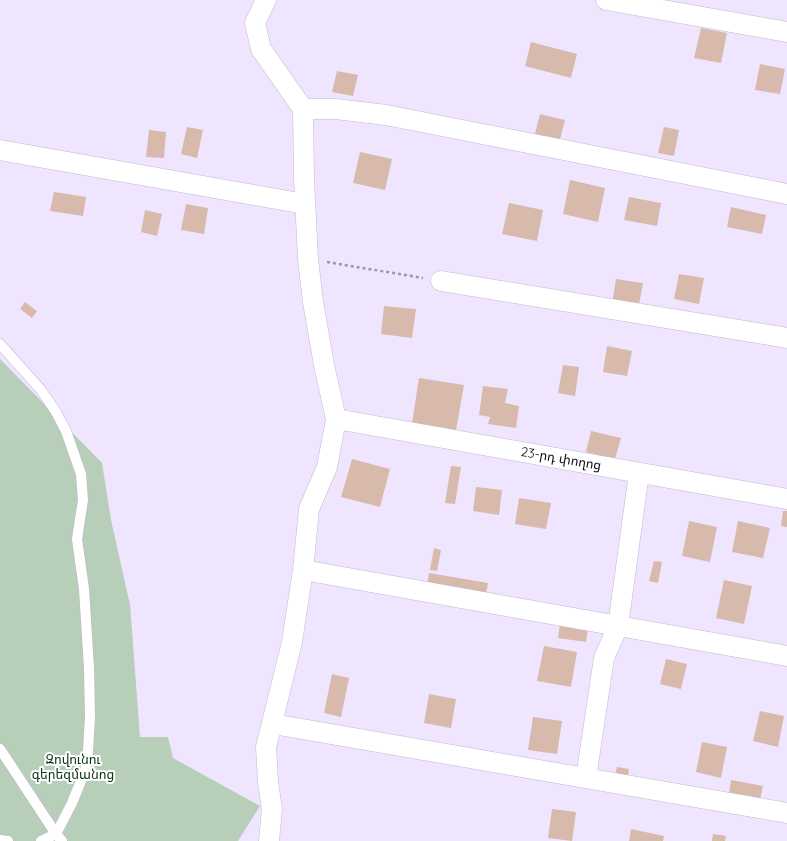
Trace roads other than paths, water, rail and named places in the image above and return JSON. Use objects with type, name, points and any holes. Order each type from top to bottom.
[{"type":"street","points":[[266,0],[255,22],[261,50],[303,109],[308,258],[313,302],[324,365],[336,418],[327,467],[309,509],[292,642],[273,724],[266,747],[268,782],[272,809],[269,841]]},
{"type":"street","points":[[606,0],[787,32]]},
{"type":"street","points":[[303,109],[336,109],[386,115],[787,194]]},
{"type":"street","points":[[0,150],[305,204]]},
{"type":"street","points":[[441,280],[787,338]]},
{"type":"street","name":"23-րդ փողոց","points":[[336,418],[787,499]]},
{"type":"street","points":[[586,778],[604,658],[618,626],[639,473]]},
{"type":"street","points":[[302,570],[787,656]]},
{"type":"street","points":[[273,724],[787,813]]},
{"type":"lane","points":[[0,344],[41,390],[56,412],[66,431],[81,474],[83,500],[77,539],[84,589],[89,668],[90,717],[88,751],[84,771],[59,838]]},
{"type":"lane","points":[[0,749],[59,838]]},
{"type":"lane","points":[[41,841],[59,838]]},
{"type":"lane","points":[[0,840],[8,841]]},
{"type":"park label","name":"Զովունու գերեզմանոց","points":[[73,768]]}]
